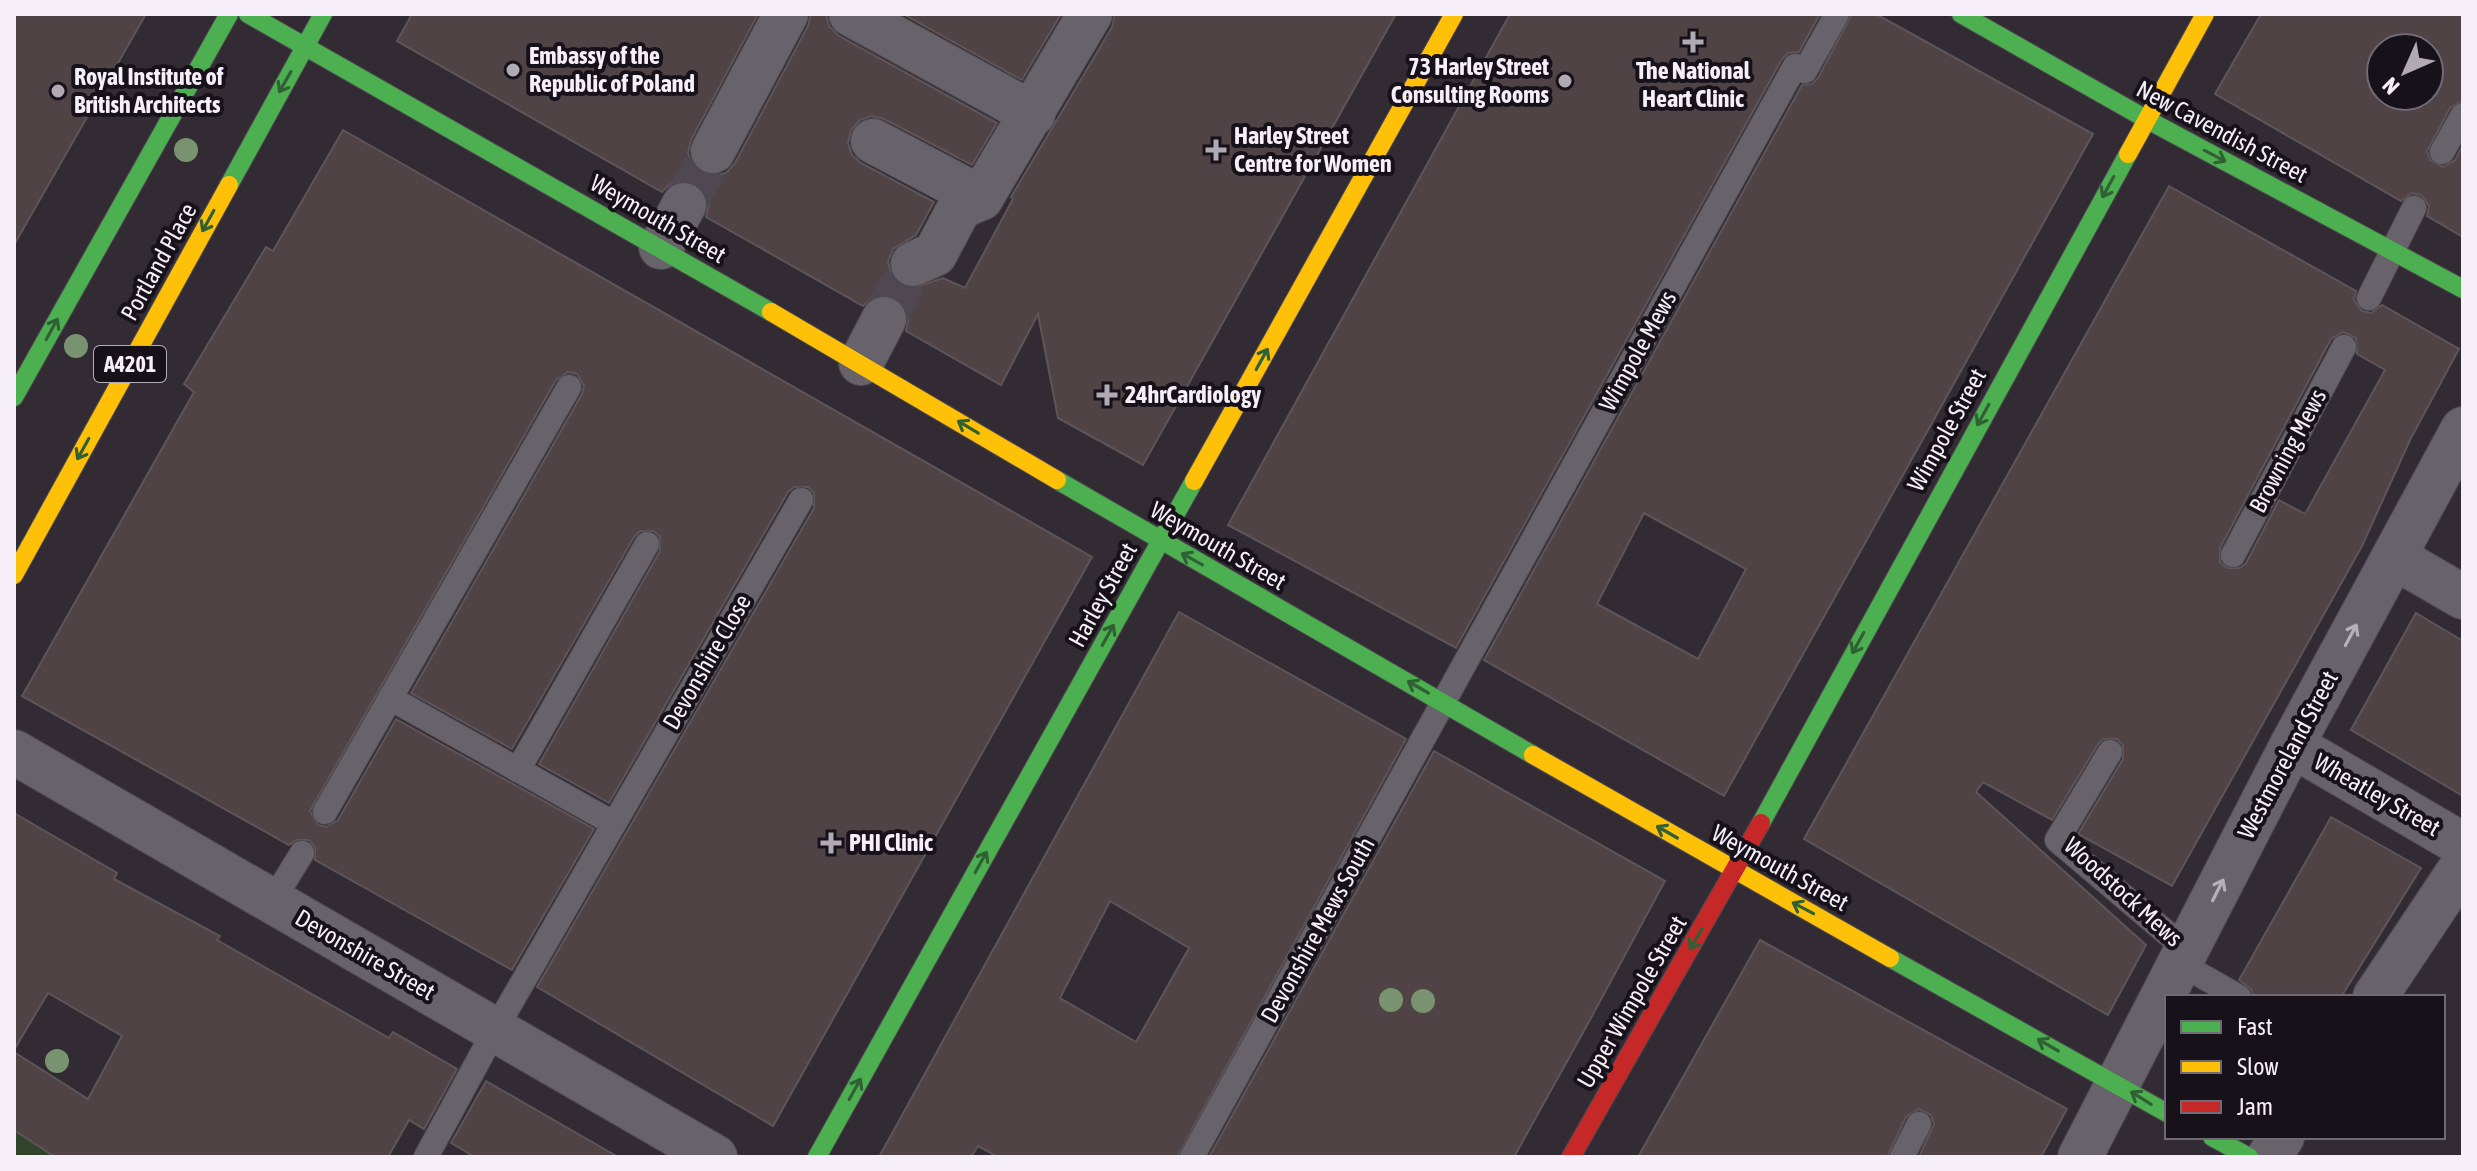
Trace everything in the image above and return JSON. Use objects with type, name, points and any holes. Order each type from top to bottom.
[{"type":"street","points":[[14,397],[229,14]]},
{"type":"street","name":"Weymouth Street","points":[[248,14],[661,247],[1160,541],[1735,871],[2165,1112]]},
{"type":"street","name":"Portland Place","points":[[14,575],[323,14]]},
{"type":"street","points":[[713,151],[786,14]]},
{"type":"street","points":[[851,14],[1033,114]]},
{"type":"street","points":[[913,264],[935,254],[960,207],[981,198],[1090,14]]},
{"type":"street","name":"Harley Street","points":[[817,1157],[1454,14]]},
{"type":"street","name":"New Cavendish Street","points":[[1961,14],[2146,119],[2394,249],[2463,289]]},
{"type":"street","name":"Wimpole Street","points":[[1735,871],[2205,14]]},
{"type":"street","points":[[873,141],[981,198]]},
{"type":"street","points":[[661,247],[684,205]]},
{"type":"street","points":[[861,363],[884,319]]},
{"type":"street","name":"Westmoreland Street","points":[[2080,1157],[2292,745],[2463,429]]},
{"type":"street","points":[[2394,557],[2463,597]]},
{"type":"street","name":"Wheatley Street","points":[[2292,745],[2463,845]]},
{"type":"street","name":"Devonshire Street","points":[[14,752],[715,1157]]},
{"type":"street","points":[[2376,995],[2463,865]]},
{"type":"street","name":"Upper Wimpole Street","points":[[1571,1157],[1735,871]]},
{"type":"street","points":[[2216,1139],[2249,1157]]},
{"type":"street","points":[[2269,1157],[2281,1139]]},
{"type":"lane","name":"Wimpole Mews","points":[[1445,702],[1795,66],[1805,71],[1837,14]]},
{"type":"lane","points":[[2442,152],[2463,115]]},
{"type":"lane","points":[[2369,298],[2414,208]]},
{"type":"lane","name":"Browning Mews","points":[[2233,555],[2344,347]]},
{"type":"lane","points":[[325,812],[569,387]]},
{"type":"lane","name":"Devonshire Close","points":[[426,1157],[613,823],[801,500]]},
{"type":"lane","points":[[518,770],[647,544]]},
{"type":"lane","points":[[390,698],[613,823]]},
{"type":"lane","name":"Devonshire Mews South","points":[[1192,1157],[1445,702]]},
{"type":"lane","name":"Woodstock Mews","points":[[2110,752],[2057,840],[2183,956]]},
{"type":"lane","points":[[272,902],[302,853]]},
{"type":"lane","points":[[2183,956],[2236,995]]},
{"type":"lane","points":[[1902,1157],[1919,1124]]},
{"type":"green space","points":[[14,1130],[55,1157],[14,1157]]},
{"type":"building","name":"Royal Institute of British Architects","points":[[14,14],[146,14],[14,245]]},
{"type":"building","points":[[412,14],[758,14],[691,140],[688,153],[692,165],[702,173],[713,176],[726,173],[735,163],[808,26],[811,14],[826,14],[829,26],[839,36],[997,123],[972,165],[884,119],[871,116],[860,120],[851,130],[848,143],[852,155],[861,163],[934,202],[916,235],[893,249],[888,261],[891,275],[899,285],[911,289],[943,278],[965,288],[1013,199],[1011,197],[1112,27],[1115,14],[1396,14],[1143,465],[1058,418],[1038,314],[1001,385],[906,331],[909,317],[905,306],[896,297],[882,294],[871,298],[863,306],[706,217],[709,204],[705,191],[697,184],[683,180],[670,184],[662,192],[397,41]]},
{"type":"building","points":[[903,14],[1061,14],[1022,80]]},
{"type":"building","points":[[1510,14],[1820,14],[1799,52],[1788,53],[1782,59],[1456,648],[1228,525]]},
{"type":"building","points":[[1852,14],[1876,14],[2093,134],[1724,796],[1484,660],[1802,85],[1812,84]],"holes":[[[1644,513],[1746,569],[1698,659],[1597,604]]]},
{"type":"building","points":[[2261,14],[2463,14],[2463,100],[2450,108],[2427,151],[2430,160],[2443,167],[2455,160],[2463,145],[2463,237],[2427,216],[2429,206],[2421,195],[2412,193],[2401,201],[2215,94]]},
{"type":"building","points":[[343,130],[1092,557],[773,1126],[537,987],[814,508],[814,493],[808,487],[794,487],[788,492],[609,803],[539,764],[660,551],[660,537],[654,531],[640,531],[634,537],[512,749],[411,693],[582,394],[584,386],[577,374],[568,372],[556,380],[310,811],[318,825],[326,827],[338,820],[396,719],[594,829],[512,970],[315,860],[315,847],[309,840],[296,840],[289,845],[22,696],[194,392],[184,384],[266,247],[273,251]]},
{"type":"building","points":[[2169,186],[2356,291],[2354,300],[2362,311],[2371,313],[2382,305],[2459,349],[2410,440],[2362,546],[2172,886],[2078,834],[2123,759],[2123,745],[2117,739],[2103,739],[2098,744],[2052,820],[1983,782],[1976,792],[2146,945],[2108,1015],[1804,839]],"holes":[[[2343,332],[2356,338],[2357,354],[2385,370],[2305,514],[2279,500],[2246,563],[2240,568],[2227,568],[2220,562],[2220,548],[2331,339]]]},
{"type":"building","points":[[1179,612],[1406,739],[1177,1157],[998,1157],[978,1146],[971,1157],[879,1157]],"holes":[[[1110,901],[1189,948],[1136,1042],[1060,998]]]},
{"type":"building","points":[[2416,613],[2463,641],[2463,796],[2351,730]]},
{"type":"building","points":[[1434,751],[1665,881],[1585,1029],[1514,1157],[1209,1157]]},
{"type":"building","points":[[14,813],[117,873],[114,879],[220,936],[217,940],[389,1038],[393,1032],[457,1069],[424,1129],[409,1120],[388,1157],[55,1157],[14,1130],[14,1052],[88,1099],[122,1036],[48,993],[14,1050]]},
{"type":"building","points":[[2331,817],[2421,868],[2342,995],[2253,995],[2251,989],[2239,980]]},
{"type":"building","points":[[1760,940],[2067,1109],[2041,1157],[1919,1157],[1934,1124],[1931,1115],[1919,1109],[1906,1117],[1887,1157],[1638,1157]]},
{"type":"building","points":[[486,1081],[618,1157],[475,1157],[451,1143]]},
{"type":"tunnel","points":[[684,205],[713,151]]},
{"type":"tunnel","points":[[884,319],[913,264]]},
{"type":"traffic: fast","points":[[14,397],[229,14]]},
{"type":"traffic: fast","points":[[248,14],[771,312]]},
{"type":"traffic: fast","points":[[229,185],[323,14]]},
{"type":"traffic: fast","points":[[1961,14],[2146,119],[2463,289]]},
{"type":"traffic: fast","points":[[1761,823],[2128,154]]},
{"type":"traffic: fast","points":[[1057,480],[1533,755]]},
{"type":"traffic: fast","points":[[817,1157],[1194,481]]},
{"type":"traffic: fast","points":[[1890,958],[2165,1112]]},
{"type":"traffic: fast","points":[[2216,1139],[2249,1157]]},
{"type":"traffic: slow","points":[[1194,481],[1454,14]]},
{"type":"traffic: slow","points":[[2128,154],[2205,14]]},
{"type":"traffic: slow","points":[[14,575],[229,185]]},
{"type":"traffic: slow","points":[[771,312],[1057,480]]},
{"type":"traffic: slow","points":[[1533,755],[1890,958]]},
{"type":"traffic: jam","points":[[1571,1157],[1761,823]]},
{"type":"place","name":"The National Heart Clinic","points":[[1693,42]]},
{"type":"place","name":"Embassy of the Republic of Poland","points":[[513,70]]},
{"type":"place","name":"73 Harley Street Consulting Rooms","points":[[1565,81]]},
{"type":"place","name":"Royal Institute of British Architects","points":[[58,91]]},
{"type":"place","name":"Harley Street Centre for Women","points":[[1216,150]]},
{"type":"place","name":"24hrCardiology","points":[[1107,395]]},
{"type":"place","name":"PHI Clinic","points":[[831,843]]}]
